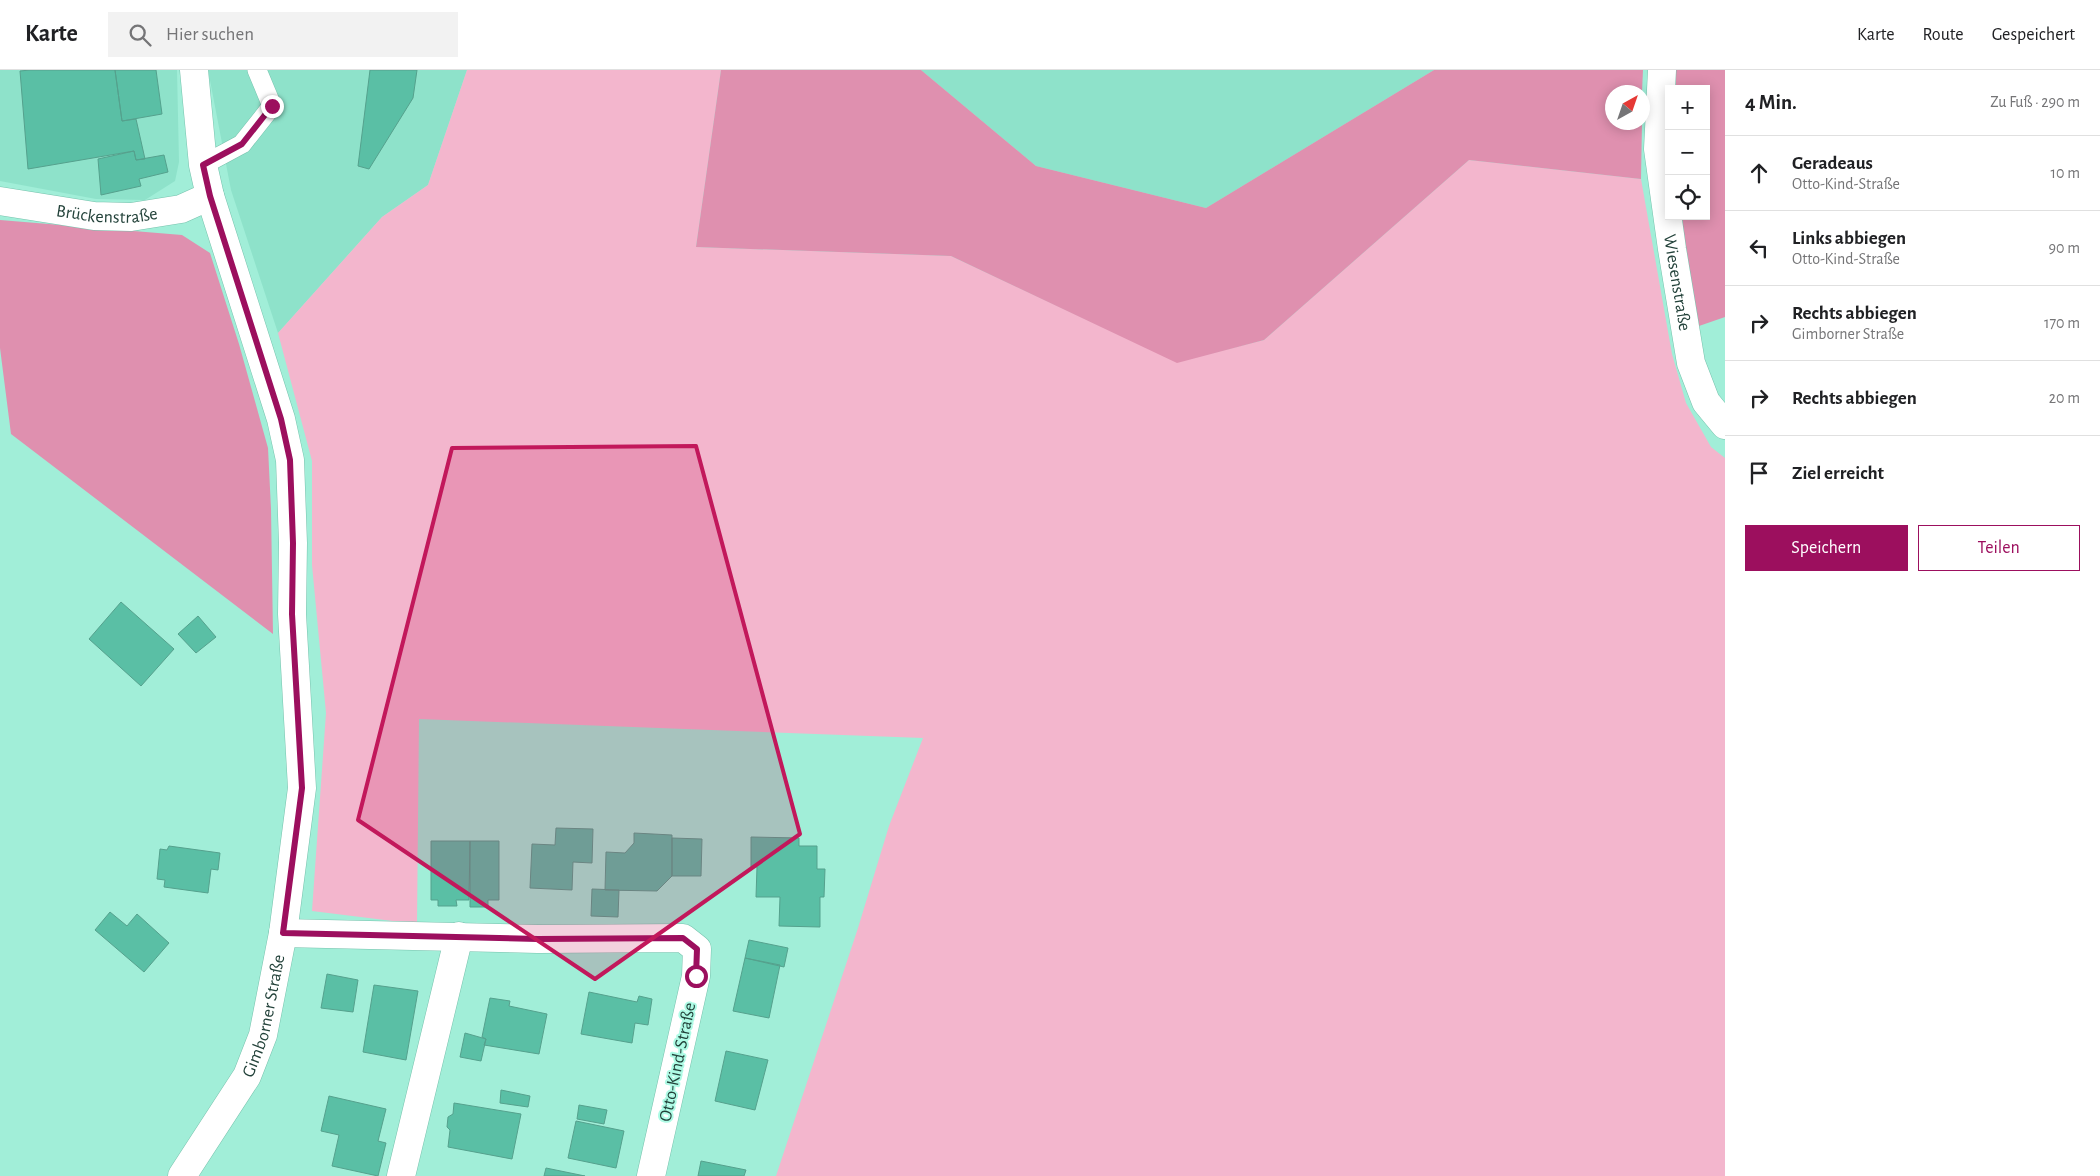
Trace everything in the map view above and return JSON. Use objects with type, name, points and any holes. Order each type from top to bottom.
[{"type":"street","name":"Gimborner Straße","points":[[182,1176],[247,1076],[264,1035],[283,933],[302,788],[292,614],[293,543],[290,460],[281,419],[210,196],[203,165],[194,70]]},
{"type":"street","name":"Wiesenstraße","points":[[1662,70],[1658,149],[1691,363],[1706,402],[1725,425]]},
{"type":"street","name":"Brückenstraße","points":[[0,201],[94,216],[131,217],[181,209],[210,196]]},
{"type":"street","name":"Otto-Kind-Straße","points":[[283,933],[538,939],[683,938],[697,949],[696,976],[652,1176]]},
{"type":"street","points":[[402,1176],[460,936]]},
{"type":"lane","points":[[203,165],[242,144],[272,106],[257,70]]},
{"type":"highlighted area","points":[[696,446],[800,834],[595,979],[358,820],[452,448]]},
{"type":"shaded area","points":[[0,70],[177,70],[179,162],[175,181],[145,200],[96,199],[0,181]]},
{"type":"shaded area","points":[[208,70],[467,70],[428,185],[382,217],[278,333],[231,190]]},
{"type":"shaded area","points":[[467,70],[721,70],[696,247],[951,256],[1177,362],[1264,340],[1469,160],[1641,179],[1672,354],[1686,403],[1711,447],[1725,458],[1725,1176],[776,1176],[858,928],[889,826],[923,738],[419,719],[417,924],[312,911],[326,713],[312,565],[312,461],[278,333],[382,217],[428,185]]},
{"type":"shaded area","points":[[721,70],[921,70],[1036,166],[1206,208],[1434,70],[1643,70],[1642,85],[1605,85],[1605,130],[1642,130],[1641,179],[1469,160],[1264,340],[1177,363],[951,256],[696,247]]},
{"type":"shaded area","points":[[921,70],[1434,70],[1206,208],[1036,166]]},
{"type":"shaded area","points":[[1676,70],[1725,70],[1725,317],[1699,326],[1681,220],[1710,220],[1710,85],[1675,85]]},
{"type":"shaded area","points":[[0,220],[182,235],[210,253],[239,344],[268,448],[273,634],[11,434],[0,348]]},
{"type":"building","points":[[115,70],[122,121],[136,119],[145,159],[136,160],[134,151],[28,169],[20,71]]},
{"type":"building","points":[[115,70],[156,70],[162,114],[122,121]]},
{"type":"building","points":[[370,70],[417,70],[413,98],[369,169],[358,166]]},
{"type":"building","points":[[134,151],[136,160],[164,155],[168,172],[139,179],[141,186],[101,195],[98,159]]},
{"type":"building","points":[[121,602],[174,649],[141,686],[89,639]]},
{"type":"building","points":[[198,616],[216,637],[196,653],[178,634]]},
{"type":"building","points":[[556,828],[593,829],[592,863],[573,862],[572,890],[530,888],[532,844],[555,845]]},
{"type":"building","points":[[634,833],[672,835],[672,876],[657,891],[605,890],[606,852],[625,853],[634,843]]},
{"type":"building","points":[[751,837],[799,838],[799,846],[817,846],[817,869],[825,869],[824,897],[820,897],[820,927],[779,926],[780,897],[756,897],[757,867],[751,867]]},
{"type":"building","points":[[672,838],[702,839],[701,876],[672,876]]},
{"type":"building","points":[[431,841],[470,841],[469,900],[456,900],[457,906],[438,906],[438,900],[431,900]]},
{"type":"building","points":[[470,841],[499,841],[499,900],[488,900],[488,907],[470,907]]},
{"type":"building","points":[[169,846],[220,853],[218,870],[211,869],[208,893],[164,887],[165,880],[157,879],[160,849],[167,850]]},
{"type":"building","points":[[592,889],[619,890],[618,917],[591,916]]},
{"type":"building","points":[[110,912],[127,926],[137,914],[169,943],[144,972],[95,930]]},
{"type":"building","points":[[749,940],[788,948],[784,967],[745,958]]},
{"type":"building","points":[[745,958],[780,965],[769,1018],[733,1011]]},
{"type":"building","points":[[327,974],[358,980],[353,1012],[321,1008]]},
{"type":"building","points":[[374,985],[418,991],[406,1060],[363,1052]]},
{"type":"building","points":[[589,992],[637,1002],[639,996],[652,999],[648,1025],[635,1023],[632,1043],[581,1034]]},
{"type":"building","points":[[490,998],[510,1001],[509,1006],[547,1014],[539,1054],[484,1045],[486,1039],[482,1037]]},
{"type":"building","points":[[465,1033],[486,1039],[481,1061],[460,1057]]},
{"type":"building","points":[[726,1051],[768,1060],[755,1110],[715,1101]]},
{"type":"building","points":[[501,1090],[530,1096],[528,1107],[500,1103]]},
{"type":"building","points":[[329,1096],[386,1109],[378,1141],[386,1143],[378,1176],[332,1166],[339,1135],[321,1131]]},
{"type":"building","points":[[454,1103],[521,1114],[512,1159],[448,1147],[450,1130],[447,1127],[448,1117],[453,1114]]},
{"type":"building","points":[[579,1105],[607,1110],[604,1124],[577,1119]]},
{"type":"building","points":[[576,1121],[624,1131],[616,1168],[568,1158]]},
{"type":"building","points":[[701,1161],[746,1170],[744,1176],[698,1176]]},
{"type":"building","points":[[546,1168],[585,1176],[544,1176]]},
{"type":"route","points":[[272,106],[242,144],[203,165],[210,196],[281,419],[290,460],[294,675],[302,788],[283,933],[538,939],[683,938],[697,949],[696,976]]}]
